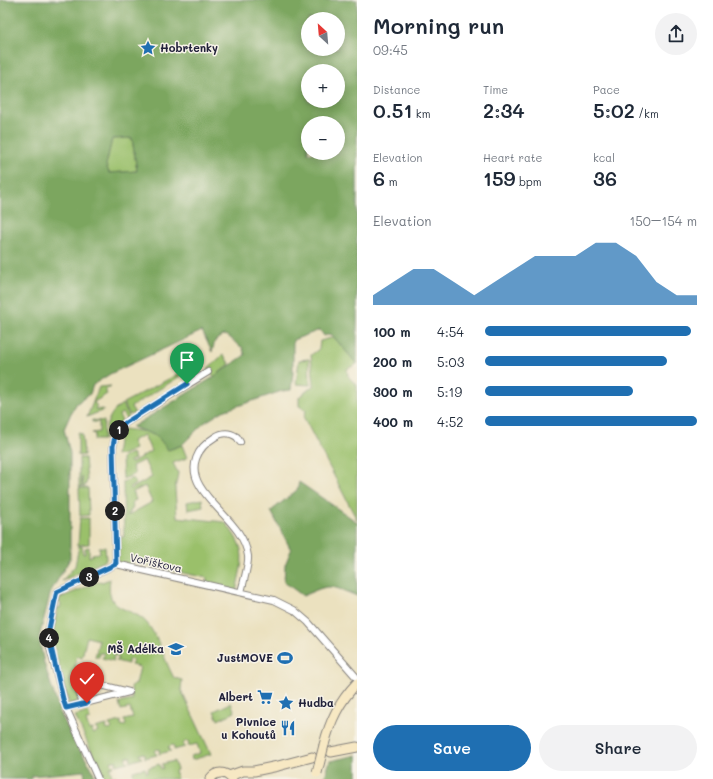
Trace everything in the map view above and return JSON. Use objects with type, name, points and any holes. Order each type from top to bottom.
[{"type":"street","name":"Voříškova","points":[[208,372],[125,423],[115,436],[113,446],[116,564],[274,600],[294,610],[308,622],[357,678]]},
{"type":"street","points":[[240,442],[237,437],[226,432],[219,434],[203,444],[196,456],[195,472],[200,486],[238,532],[244,546],[248,557],[241,592]]},
{"type":"street","points":[[98,779],[66,708],[48,634],[57,592],[116,564]]},
{"type":"street","points":[[66,708],[83,704],[108,698],[129,692],[81,680],[78,687],[83,704]]},
{"type":"street","points":[[316,776],[335,712],[346,696],[357,684]]},
{"type":"street","points":[[331,752],[357,746]]},
{"type":"street","points":[[210,779],[217,773],[223,773],[230,777],[243,771],[254,771],[312,758]]},
{"type":"street","points":[[240,779],[254,771]]},
{"type":"green space","points":[[0,0],[357,0],[357,364],[331,334],[324,336],[320,330],[293,340],[293,373],[291,390],[282,391],[223,411],[204,423],[182,445],[168,450],[157,436],[132,427],[212,378],[245,355],[242,347],[229,337],[223,335],[215,341],[212,352],[202,331],[110,374],[93,385],[90,394],[77,403],[64,429],[70,453],[70,559],[51,591],[39,638],[44,663],[59,710],[74,741],[93,770],[95,779],[85,779],[84,771],[32,776],[32,779],[0,779]],"holes":[[[132,138],[137,171],[109,173],[106,165],[112,139]]]},
{"type":"green space","points":[[132,138],[137,171],[109,173],[106,165],[112,139]]},
{"type":"green space","points":[[335,338],[357,364],[347,369],[348,376],[357,386],[357,520],[304,418],[306,410],[299,406],[299,397],[314,385],[311,355],[319,349],[320,341]]},
{"type":"green space","points":[[223,355],[230,364],[214,377],[208,368]]},
{"type":"green space","points":[[309,359],[310,385],[296,384],[299,360]]},
{"type":"green space","points":[[180,373],[182,375],[131,407],[135,413],[130,415],[123,403]]},
{"type":"green space","points":[[111,386],[105,390],[107,394],[94,402],[97,407],[95,408],[96,410],[104,410],[87,417],[99,387]]},
{"type":"green space","points":[[122,404],[129,416],[126,419],[122,413],[119,415],[122,421],[115,428],[112,435],[106,434],[105,440],[107,424],[111,415]]},
{"type":"green space","points":[[92,420],[104,421],[103,440],[94,440],[95,434],[92,433],[99,432],[99,422],[92,422]]},
{"type":"green space","points":[[124,429],[149,433],[164,443],[168,450],[182,445],[187,458],[173,463],[178,473],[175,489],[177,517],[225,522],[237,541],[242,555],[236,592],[206,585],[207,578],[141,564],[142,559],[134,557],[131,567],[116,564],[115,537],[124,537],[123,482],[133,478],[136,484],[130,487],[131,489],[152,477],[144,460],[132,466],[135,474],[123,479],[122,458],[132,453],[135,459],[130,461],[131,463],[151,451],[144,435],[132,441],[135,449],[122,455],[116,455],[119,435]],"holes":[[[145,486],[152,502],[127,516],[133,507],[132,502],[136,500],[133,492]]]},
{"type":"green space","points":[[78,433],[82,434],[84,455],[78,456]]},
{"type":"green space","points":[[79,458],[85,458],[87,481],[83,487],[82,477],[82,487],[79,487]]},
{"type":"green space","points":[[299,482],[357,522],[357,596],[335,588],[325,587],[303,596],[284,582],[285,565],[291,550],[271,511],[297,490]]},
{"type":"green space","points":[[79,488],[88,488],[89,515],[80,516]]},
{"type":"green space","points":[[202,499],[203,507],[188,510],[187,502]]},
{"type":"green space","points":[[80,518],[89,518],[89,544],[78,545]]},
{"type":"green space","points":[[79,546],[82,546],[83,554],[85,554],[85,548],[89,547],[89,557],[92,556],[92,554],[100,553],[99,547],[105,547],[106,560],[62,581],[75,566]]},
{"type":"green space","points":[[110,579],[109,590],[111,598],[115,604],[140,617],[146,622],[151,628],[158,642],[174,678],[182,680],[181,690],[211,754],[192,760],[191,756],[200,753],[197,744],[188,746],[189,742],[186,741],[183,744],[185,747],[174,750],[174,746],[172,745],[168,747],[171,751],[159,754],[160,750],[158,749],[154,751],[157,755],[145,758],[145,754],[143,753],[139,755],[142,758],[130,762],[131,757],[127,757],[125,759],[128,762],[116,765],[117,761],[112,761],[111,763],[114,766],[110,767],[112,777],[116,776],[117,779],[102,779],[97,763],[75,716],[88,712],[90,719],[86,720],[89,730],[93,729],[92,733],[94,734],[98,731],[95,728],[107,725],[106,729],[110,730],[112,728],[109,724],[121,721],[121,725],[125,726],[126,724],[124,720],[133,718],[130,708],[121,710],[119,703],[132,700],[131,687],[136,684],[140,667],[131,665],[133,661],[132,659],[128,660],[128,664],[116,661],[119,658],[115,656],[113,656],[114,661],[102,658],[105,654],[103,653],[99,653],[99,657],[95,657],[99,640],[87,637],[82,657],[77,656],[75,664],[80,676],[72,674],[70,681],[78,683],[78,700],[77,702],[69,704],[53,642],[53,630],[58,607],[60,608],[61,604],[59,602],[60,598],[100,581],[102,582]]},
{"type":"green space","points":[[231,703],[235,712],[218,720],[214,711]]},
{"type":"green space","points":[[357,755],[357,779],[324,779],[330,761]]},
{"type":"green space","points":[[174,761],[177,770],[175,771],[177,779],[134,779],[133,771],[145,768],[146,772],[148,772],[148,768],[159,764],[161,769],[163,768],[162,764]]},
{"type":"place","name":"Hobrtenky","points":[[148,48]]},
{"type":"place","name":"MŠ Adélka","points":[[176,649]]},
{"type":"place","name":"JustMOVE","points":[[285,658]]},
{"type":"place","name":"Albert","points":[[265,697]]},
{"type":"place","name":"Hudba","points":[[286,703]]},
{"type":"place","name":"Pivnice u Kohoutů","points":[[288,728]]},
{"type":"route","points":[[87,703],[66,708],[63,699],[48,634],[56,595],[57,592],[116,564],[113,446],[115,436],[125,423],[187,384]]}]
